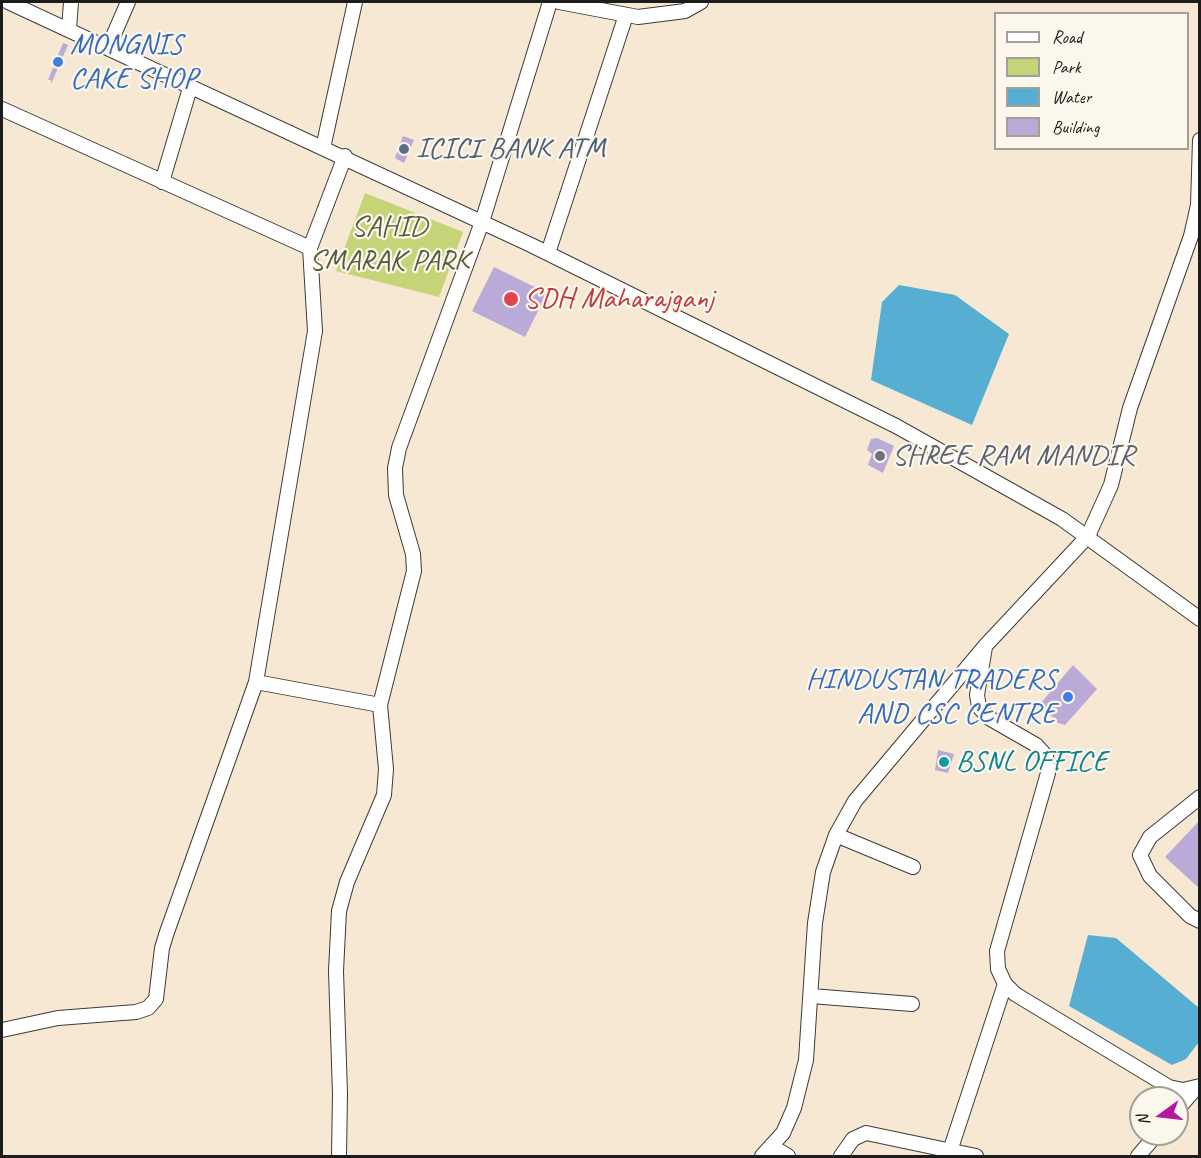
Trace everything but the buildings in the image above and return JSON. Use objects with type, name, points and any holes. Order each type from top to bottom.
[{"type":"street","points":[[8,2],[190,88],[345,156],[548,253],[896,426],[1062,519],[1200,619]]},
{"type":"street","points":[[69,29],[71,2]]},
{"type":"street","points":[[108,48],[128,2]]},
{"type":"street","points":[[323,148],[355,2]]},
{"type":"street","points":[[344,1156],[336,971],[338,927],[347,882],[384,795],[386,769],[380,705],[414,571],[413,554],[394,481],[399,448],[482,222],[550,2]]},
{"type":"street","points":[[559,2],[638,17],[685,11],[701,2]]},
{"type":"street","points":[[548,253],[626,15]]},
{"type":"street","points":[[162,182],[190,88]]},
{"type":"street","points":[[2,109],[310,248]]},
{"type":"street","points":[[788,1156],[768,1152],[794,1108],[806,1060],[816,915],[823,872],[836,835],[855,801],[986,645],[1088,536],[1111,485],[1130,408],[1191,236],[1198,205],[1200,140]]},
{"type":"street","points":[[2,1030],[58,1018],[136,1011],[148,1008],[156,999],[162,948],[167,932],[256,682],[315,331],[310,248],[345,156]]},
{"type":"street","points":[[986,645],[977,695],[979,707],[989,718],[1036,745],[1046,756],[1048,773],[997,951],[998,969],[1005,984],[1015,994],[1169,1087],[1183,1090],[1198,1087]]},
{"type":"street","points":[[256,682],[380,705]]},
{"type":"street","points":[[1200,797],[1150,837],[1140,855],[1150,876],[1190,916],[1200,921]]},
{"type":"street","points":[[836,835],[912,867]]},
{"type":"street","points":[[950,1151],[1005,984]]},
{"type":"street","points":[[811,996],[912,1004]]},
{"type":"street","points":[[841,1156],[853,1139],[866,1133],[976,1156]]},
{"type":"green space","name":"SAHID SMARAK PARK","points":[[365,193],[463,232],[439,297],[336,271]]},
{"type":"water","points":[[899,285],[955,295],[1009,334],[972,425],[871,380],[882,302]]},
{"type":"water","points":[[1088,935],[1116,938],[1199,1008],[1199,1042],[1186,1059],[1172,1065],[1069,1006]]},
{"type":"place","name":"MONGNIS CAKE SHOP","points":[[58,62]]},
{"type":"place","name":"ICICI BANK ATM","points":[[404,149]]},
{"type":"place","name":"SDH Maharajganj","points":[[511,299]]},
{"type":"place","name":"SHREE RAM MANDIR","points":[[880,456]]},
{"type":"place","name":"HINDUSTAN TRADERS AND CSC CENTRE","points":[[1068,697]]},
{"type":"place","name":"BSNL OFFICE","points":[[944,762]]}]
